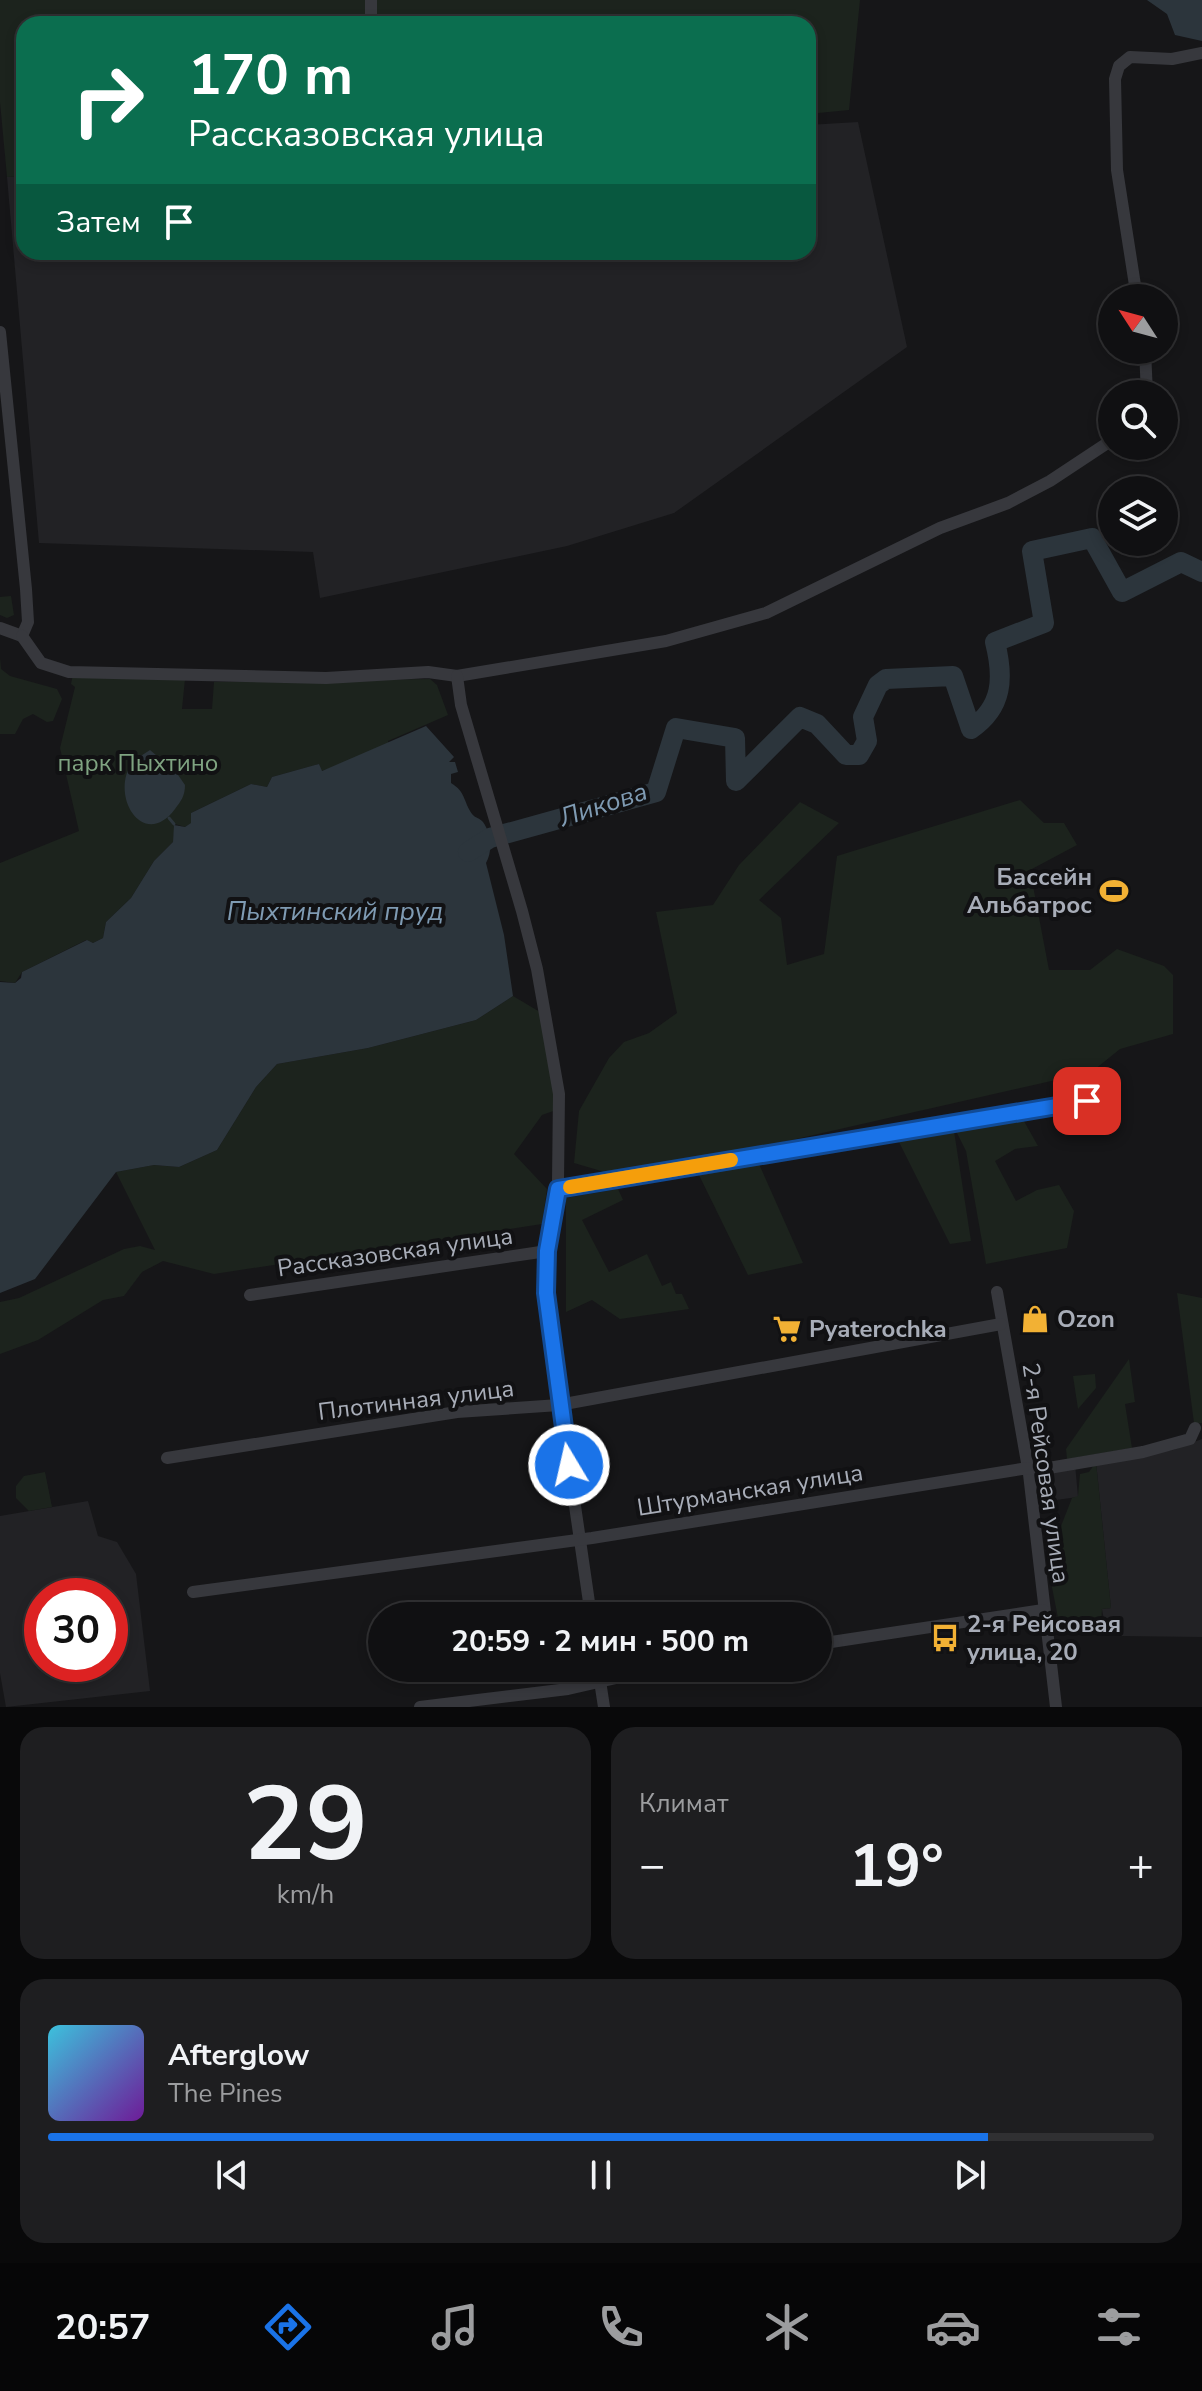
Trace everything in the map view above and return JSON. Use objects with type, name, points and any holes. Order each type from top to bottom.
[{"type":"street","points":[[1135,284],[1117,170],[1115,79],[1119,66],[1130,57],[1172,59],[1202,53]]},
{"type":"street","points":[[0,332],[27,600],[28,622],[22,636]]},
{"type":"street","points":[[0,628],[22,636],[41,663],[69,672],[326,678],[428,672],[457,676],[666,641],[766,613],[940,528],[1008,503],[1050,481],[1098,449]]},
{"type":"street","points":[[457,676],[461,705],[537,969],[559,1094],[558,1189],[547,1251],[547,1313],[589,1602]]},
{"type":"street","points":[[558,1189],[1087,1101]]},
{"type":"street","name":"Рассказовская улица","points":[[250,1295],[547,1251]]},
{"type":"street","name":"2-я Рейсовая улица","points":[[997,1292],[1028,1468],[1056,1707]]},
{"type":"street","name":"Плотинная улица","points":[[167,1458],[457,1412],[559,1405],[1001,1324]]},
{"type":"street","name":"Штурманская улица","points":[[193,1592],[580,1539],[1028,1468],[1037,1470],[1143,1452],[1190,1439],[1195,1428]]},
{"type":"street","points":[[832,1642],[1043,1610]]},
{"type":"street","points":[[420,1707],[604,1682]]},
{"type":"street","points":[[600,1683],[604,1707]]},
{"type":"shaded area","points":[[858,122],[907,347],[674,513],[567,546],[320,598],[313,552],[39,543],[7,177],[16,176],[16,260],[816,260],[816,125]]},
{"type":"shaded area","points":[[1202,1439],[1202,1637],[1122,1636],[1104,1620],[1102,1609],[1111,1608],[1096,1462],[1173,1450]]},
{"type":"shaded area","points":[[1075,1464],[1078,1497],[1041,1502],[1037,1470]]},
{"type":"shaded area","points":[[88,1501],[98,1536],[117,1542],[136,1574],[150,1691],[6,1707],[0,1673],[0,1516]]},
{"type":"green space","points":[[0,0],[860,0],[849,110],[816,113],[816,16],[16,16],[16,176],[7,177],[0,102]]},
{"type":"green space","points":[[11,596],[14,615],[7,618],[0,615],[0,597]]},
{"type":"green space","points":[[0,658],[1,669],[10,676],[57,689],[62,699],[53,721],[47,722],[33,714],[23,719],[15,734],[0,734]]},
{"type":"green space","name":"парк Пыхтино","points":[[73,674],[185,679],[182,709],[212,709],[214,682],[430,679],[437,685],[448,715],[388,741],[390,751],[321,771],[319,764],[272,777],[267,787],[251,784],[191,813],[192,823],[185,827],[175,824],[173,842],[154,861],[131,898],[106,922],[103,938],[93,943],[86,940],[22,972],[15,983],[0,981],[0,863],[79,831],[60,748],[75,687],[71,684]]},
{"type":"green space","points":[[1020,800],[1044,823],[1064,823],[1077,845],[1030,870],[1049,970],[1090,970],[1117,949],[1164,966],[1173,975],[1173,1034],[1120,1049],[1094,1070],[1069,1077],[625,1178],[574,1163],[579,1111],[609,1058],[624,1042],[649,1033],[677,1013],[656,912],[713,905],[739,865],[800,802],[839,823],[759,900],[781,918],[787,965],[824,954],[837,856]]},
{"type":"green space","points":[[513,996],[545,1015],[559,1109],[542,1115],[514,1154],[547,1189],[542,1224],[214,1274],[163,1261],[142,1272],[124,1296],[103,1300],[38,1340],[0,1354],[0,1302],[19,1298],[124,1249],[140,1246],[155,1250],[116,1172],[154,1165],[179,1167],[217,1150],[256,1087],[277,1064],[368,1048],[476,1020]]},
{"type":"green space","points":[[1020,1114],[1038,1146],[1015,1149],[995,1161],[1016,1201],[1037,1190],[1059,1185],[1074,1211],[1067,1248],[986,1264],[966,1151],[953,1125]]},
{"type":"green space","points":[[954,1131],[971,1241],[950,1244],[898,1140]]},
{"type":"green space","points":[[759,1164],[803,1263],[748,1275],[699,1175]]},
{"type":"green space","points":[[618,1189],[623,1200],[582,1220],[609,1272],[647,1254],[662,1286],[671,1282],[676,1294],[682,1294],[689,1309],[620,1319],[592,1300],[566,1312],[566,1198]]},
{"type":"green space","points":[[1177,1293],[1202,1298],[1202,1423],[1194,1423]]},
{"type":"green space","points":[[1129,1359],[1135,1402],[1125,1404],[1132,1448],[1067,1459],[1066,1449]]},
{"type":"green space","points":[[1095,1374],[1096,1388],[1078,1409],[1073,1376]]},
{"type":"green space","points":[[1096,1462],[1111,1608],[1102,1609],[1101,1622],[1071,1630],[1060,1628],[1047,1562],[1072,1498],[1078,1496],[1080,1474],[1089,1472]]},
{"type":"green space","points":[[45,1472],[52,1507],[29,1511],[16,1498],[16,1486],[24,1476]]},
{"type":"water","points":[[1147,0],[1202,0],[1202,41],[1175,35],[1167,14]]},
{"type":"water","name":"Пыхтинский пруд","points":[[426,726],[454,757],[449,762],[455,762],[458,772],[451,774],[451,783],[488,831],[490,848],[486,863],[504,935],[513,996],[476,1020],[368,1048],[277,1064],[256,1087],[217,1150],[179,1167],[154,1165],[116,1172],[35,1279],[0,1293],[0,982],[15,983],[22,972],[87,940],[93,943],[103,938],[106,922],[131,898],[154,861],[173,842],[174,825],[185,827],[191,823],[191,813],[251,784],[267,787],[272,777],[319,764],[322,771]]},
{"type":"water","points":[[150,750],[176,772],[185,785],[175,809],[163,820],[152,824],[141,821],[133,814],[125,789],[126,775],[133,761]]},
{"type":"waterway","name":"Ликова","points":[[468,852],[490,838],[656,792],[676,728],[735,738],[736,781],[800,717],[817,724],[846,755],[859,755],[867,741],[863,717],[878,685],[886,679],[953,676],[971,729],[990,711],[998,691],[1000,668],[995,642],[1044,623],[1032,551],[1092,538],[1122,592],[1181,562],[1202,572]]},
{"type":"waterway","points":[[169,818],[174,824]]},
{"type":"slow traffic","points":[[570,1187],[731,1160]]},
{"type":"place","name":"Бассейн Альбатрос","points":[[1114,891]]},
{"type":"place","name":"Ozon","points":[[1035,1319]]},
{"type":"place","name":"Pyaterochka","points":[[787,1329]]},
{"type":"place","name":"2-я Рейсовая улица, 20","points":[[945,1638]]},
{"type":"route","points":[[569,1465],[546,1293],[547,1251],[558,1189],[1052,1110],[1087,1101]]}]
